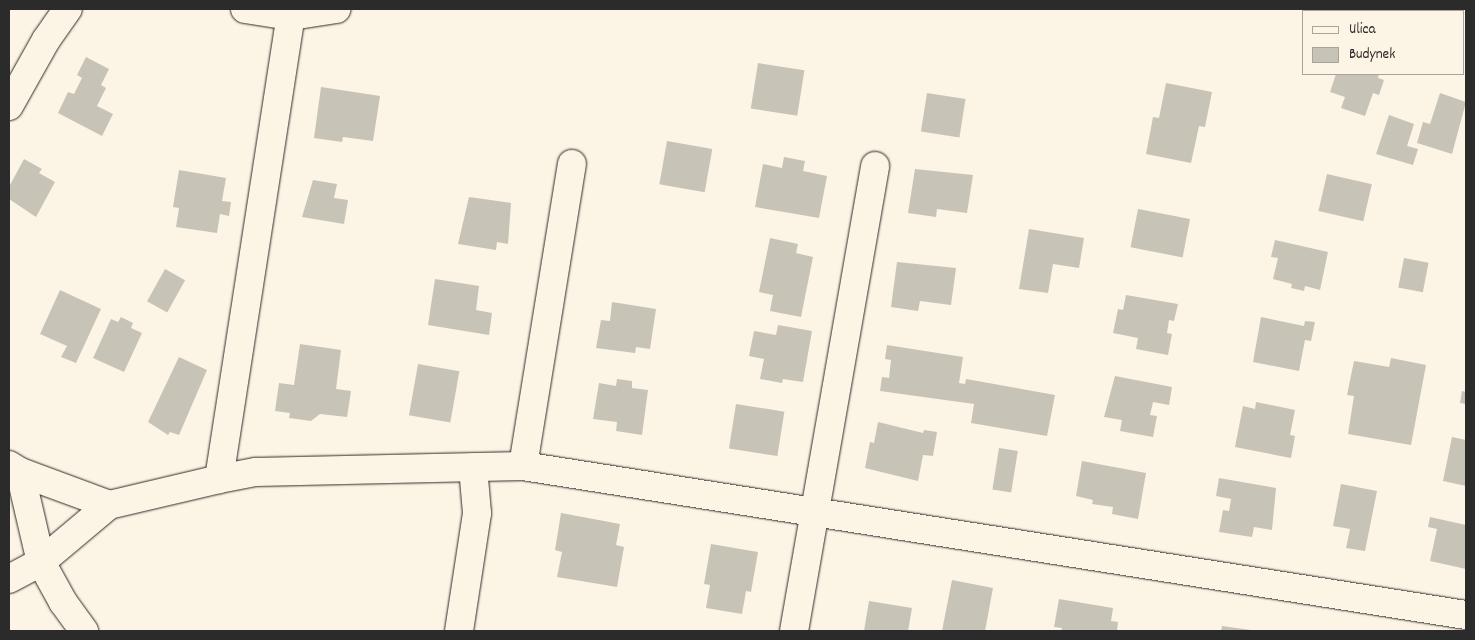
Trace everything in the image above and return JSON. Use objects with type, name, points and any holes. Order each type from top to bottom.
[{"type":"street","points":[[9,106],[46,40],[68,9]]},
{"type":"street","points":[[245,9],[291,16],[336,9]]},
{"type":"street","points":[[219,479],[291,16]]},
{"type":"street","points":[[523,466],[572,164]]},
{"type":"street","points":[[794,631],[875,166]]},
{"type":"street","points":[[9,579],[41,562],[108,505],[219,479],[256,472],[523,466],[814,514],[1466,615]]},
{"type":"street","points":[[459,631],[477,513],[473,467]]},
{"type":"street","points":[[14,468],[108,505]]},
{"type":"street","points":[[14,468],[41,562],[62,602],[84,631]]},
{"type":"building","points":[[86,57],[109,69],[101,85],[106,88],[97,106],[113,114],[102,136],[58,113],[68,92],[74,94],[82,78],[77,75]]},
{"type":"building","points":[[758,63],[804,70],[797,116],[751,108]]},
{"type":"building","points":[[1336,75],[1379,75],[1378,78],[1384,80],[1379,95],[1373,93],[1365,116],[1341,108],[1345,97],[1330,92]]},
{"type":"building","points":[[1166,83],[1212,92],[1205,127],[1199,126],[1191,163],[1146,154],[1153,117],[1159,118]]},
{"type":"building","points":[[321,87],[380,96],[373,141],[343,137],[342,142],[314,138]]},
{"type":"building","points":[[927,93],[966,99],[959,138],[921,132]]},
{"type":"building","points":[[1440,93],[1466,102],[1452,154],[1417,143],[1423,122],[1430,124]]},
{"type":"building","points":[[1389,115],[1414,124],[1407,146],[1418,149],[1413,165],[1376,154]]},
{"type":"building","points":[[667,141],[712,149],[705,192],[659,184]]},
{"type":"building","points":[[784,157],[805,161],[803,171],[827,176],[819,218],[755,207],[763,164],[782,168]]},
{"type":"building","points":[[24,159],[42,169],[39,173],[55,182],[36,217],[9,199],[9,187]]},
{"type":"building","points":[[915,169],[973,175],[967,213],[937,209],[936,217],[908,213]]},
{"type":"building","points":[[179,170],[226,178],[222,201],[231,202],[229,216],[220,214],[217,233],[176,227],[179,208],[173,207]]},
{"type":"building","points":[[1327,174],[1372,184],[1363,221],[1318,211]]},
{"type":"building","points":[[313,180],[337,184],[334,198],[348,200],[344,224],[302,217]]},
{"type":"building","points":[[469,197],[511,203],[508,244],[497,242],[496,250],[458,244]]},
{"type":"building","points":[[1138,209],[1190,219],[1183,257],[1131,247]]},
{"type":"building","points":[[1029,229],[1084,238],[1079,268],[1053,264],[1048,293],[1019,289]]},
{"type":"building","points":[[770,238],[798,244],[796,253],[813,257],[801,317],[770,311],[773,295],[759,292]]},
{"type":"building","points":[[1275,240],[1328,252],[1320,290],[1305,286],[1304,291],[1291,288],[1292,284],[1273,279],[1278,258],[1271,257]]},
{"type":"building","points":[[1404,258],[1429,263],[1423,292],[1398,287]]},
{"type":"building","points":[[897,262],[956,268],[951,305],[920,301],[918,311],[891,307]]},
{"type":"building","points":[[165,269],[185,280],[167,313],[147,301]]},
{"type":"building","points":[[435,279],[479,286],[476,310],[492,313],[489,335],[428,325]]},
{"type":"building","points":[[60,290],[101,309],[76,363],[61,357],[67,346],[40,334]]},
{"type":"building","points":[[1126,295],[1178,304],[1174,321],[1169,320],[1167,333],[1172,334],[1168,355],[1136,349],[1138,338],[1113,333],[1118,309],[1123,310]]},
{"type":"building","points":[[612,302],[656,309],[650,349],[636,347],[635,353],[596,348],[601,320],[610,321]]},
{"type":"building","points":[[121,317],[133,323],[131,328],[142,333],[124,372],[93,358],[111,319],[118,322]]},
{"type":"building","points":[[1261,317],[1304,326],[1305,321],[1315,322],[1311,341],[1305,340],[1299,371],[1253,362]]},
{"type":"building","points":[[778,325],[812,331],[803,382],[783,379],[782,383],[760,379],[764,359],[749,356],[754,331],[776,335]]},
{"type":"building","points":[[300,344],[341,350],[336,389],[351,391],[347,417],[320,414],[311,421],[289,418],[290,413],[275,411],[279,383],[294,385]]},
{"type":"building","points":[[887,345],[963,357],[959,383],[965,384],[966,379],[1055,395],[1047,436],[971,423],[974,404],[880,391],[882,377],[889,378],[891,360],[885,359]]},
{"type":"building","points":[[179,357],[207,370],[179,435],[170,432],[168,435],[148,422]]},
{"type":"building","points":[[1391,358],[1426,365],[1411,445],[1348,434],[1354,396],[1347,395],[1354,361],[1389,367]]},
{"type":"building","points":[[418,364],[459,371],[450,423],[409,415]]},
{"type":"building","points":[[1115,376],[1172,387],[1169,405],[1153,402],[1150,415],[1157,416],[1153,437],[1120,431],[1122,420],[1104,417]]},
{"type":"building","points":[[617,379],[632,381],[632,388],[648,390],[642,435],[616,431],[617,422],[593,419],[599,383],[616,386]]},
{"type":"building","points":[[1462,391],[1466,392],[1466,404],[1460,403]]},
{"type":"building","points":[[1256,402],[1295,410],[1290,435],[1295,436],[1291,458],[1235,447],[1243,406],[1255,409]]},
{"type":"building","points":[[736,404],[784,412],[777,456],[729,448]]},
{"type":"building","points":[[878,422],[923,433],[924,430],[937,432],[933,456],[923,455],[918,481],[865,468],[870,442],[874,443]]},
{"type":"building","points":[[1452,437],[1466,440],[1466,486],[1443,481]]},
{"type":"building","points":[[999,448],[1018,451],[1011,492],[992,489]]},
{"type":"building","points":[[1082,461],[1146,473],[1138,519],[1112,514],[1113,507],[1092,504],[1093,500],[1076,496]]},
{"type":"building","points":[[1219,478],[1276,488],[1272,530],[1254,527],[1252,537],[1219,532],[1223,510],[1229,511],[1231,499],[1216,496]]},
{"type":"building","points":[[1341,484],[1377,491],[1365,551],[1346,548],[1350,529],[1333,526]]},
{"type":"building","points":[[561,513],[620,524],[616,545],[624,547],[617,587],[557,577],[562,552],[555,550]]},
{"type":"building","points":[[1430,517],[1466,525],[1466,569],[1430,561],[1437,529],[1428,527]]},
{"type":"building","points":[[711,544],[758,552],[751,592],[746,591],[742,614],[706,608],[710,585],[704,584]]},
{"type":"building","points":[[952,580],[993,588],[985,631],[942,631]]},
{"type":"building","points":[[1059,599],[1113,608],[1111,621],[1118,622],[1117,631],[1061,631],[1062,628],[1054,627]]},
{"type":"building","points":[[869,601],[912,608],[908,631],[864,631]]},
{"type":"building","points":[[1222,626],[1251,630],[1251,631],[1221,631]]}]
